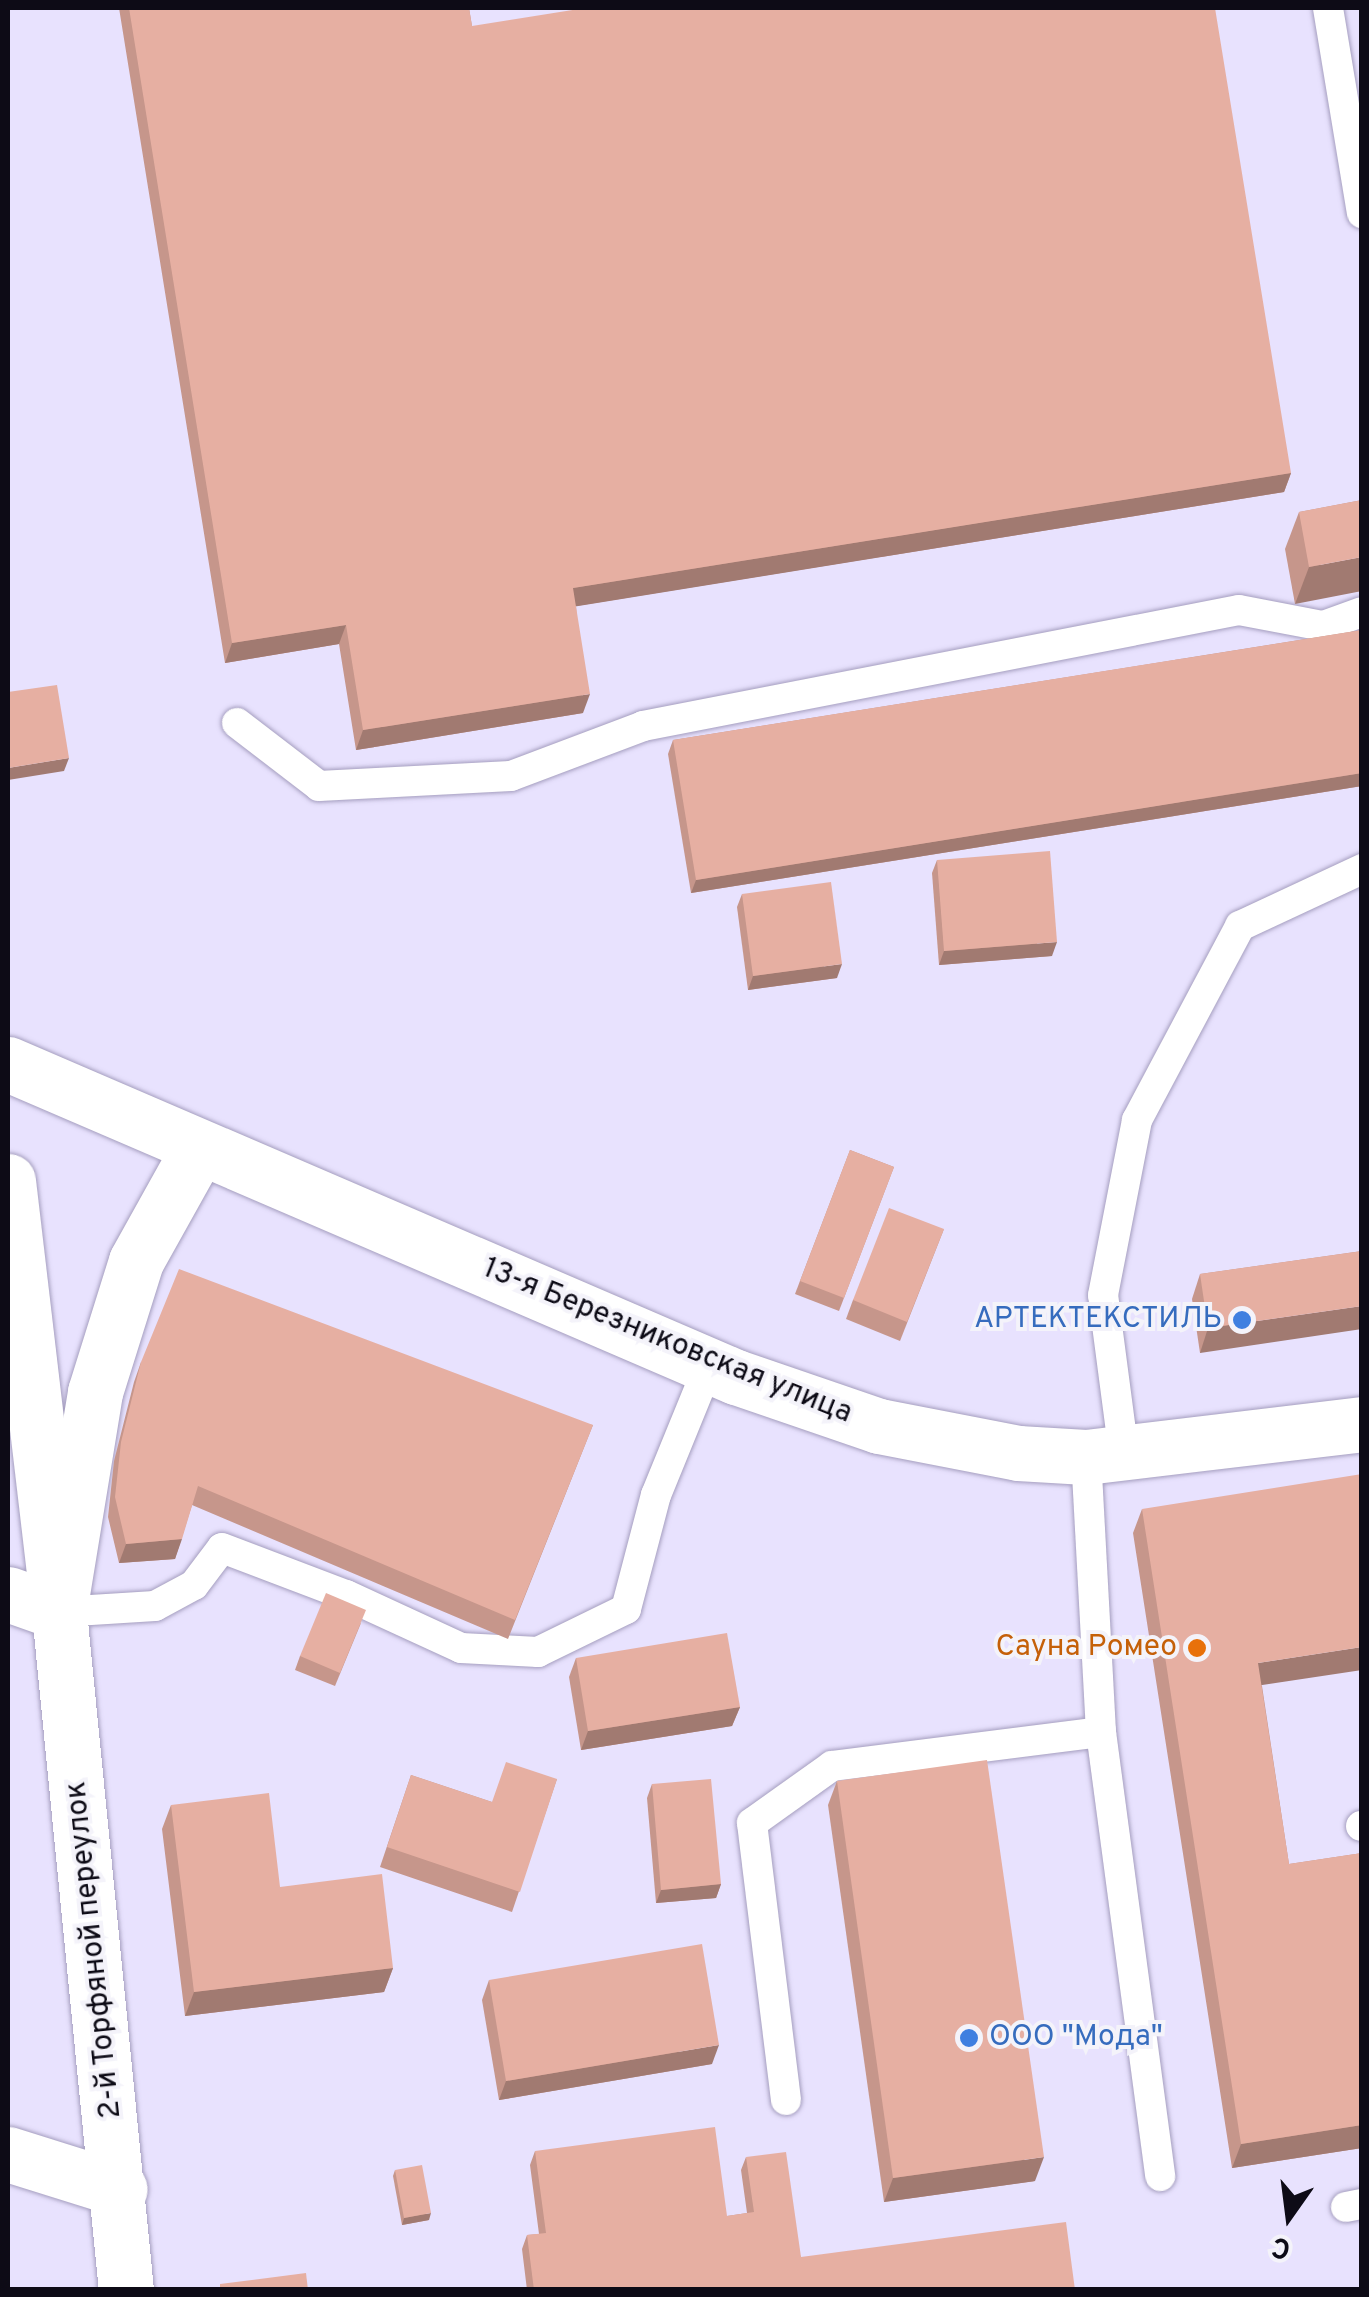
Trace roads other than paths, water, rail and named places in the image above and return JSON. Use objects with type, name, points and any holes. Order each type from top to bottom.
[{"type":"street","name":"13-я Березниковская улица","points":[[8,1064],[710,1365],[879,1426],[1018,1453],[1105,1455],[1362,1424]]},
{"type":"street","name":"2-й Торфяной переулок","points":[[59,1612],[95,1392],[136,1261],[199,1148]]},
{"type":"street","name":"2-й Торфяной переулок","points":[[8,1180],[59,1612],[120,2189],[126,2290]]},
{"type":"street","points":[[8,1594],[59,1612]]},
{"type":"street","points":[[8,2154],[120,2189]]},
{"type":"lane","points":[[1328,8],[1362,213]]},
{"type":"lane","points":[[237,723],[319,786],[510,776],[643,726],[1239,610],[1323,626],[1362,612]]},
{"type":"lane","points":[[1160,2176],[1100,1732],[1105,1455],[1103,1295],[1137,1120],[1240,926],[1362,869]]},
{"type":"lane","points":[[59,1612],[154,1606],[194,1585],[222,1548],[460,1648],[538,1652],[626,1609],[656,1495],[710,1365]]},
{"type":"lane","points":[[786,2100],[752,1823],[832,1766],[1100,1732]]},
{"type":"place","name":"АРТЕКТЕКСТИЛЬ","points":[[1242,1320]]},
{"type":"place","name":"Сауна Ромео","points":[[1197,1648]]},
{"type":"place","name":"ООО \"Мода\"","points":[[969,2038]]}]
